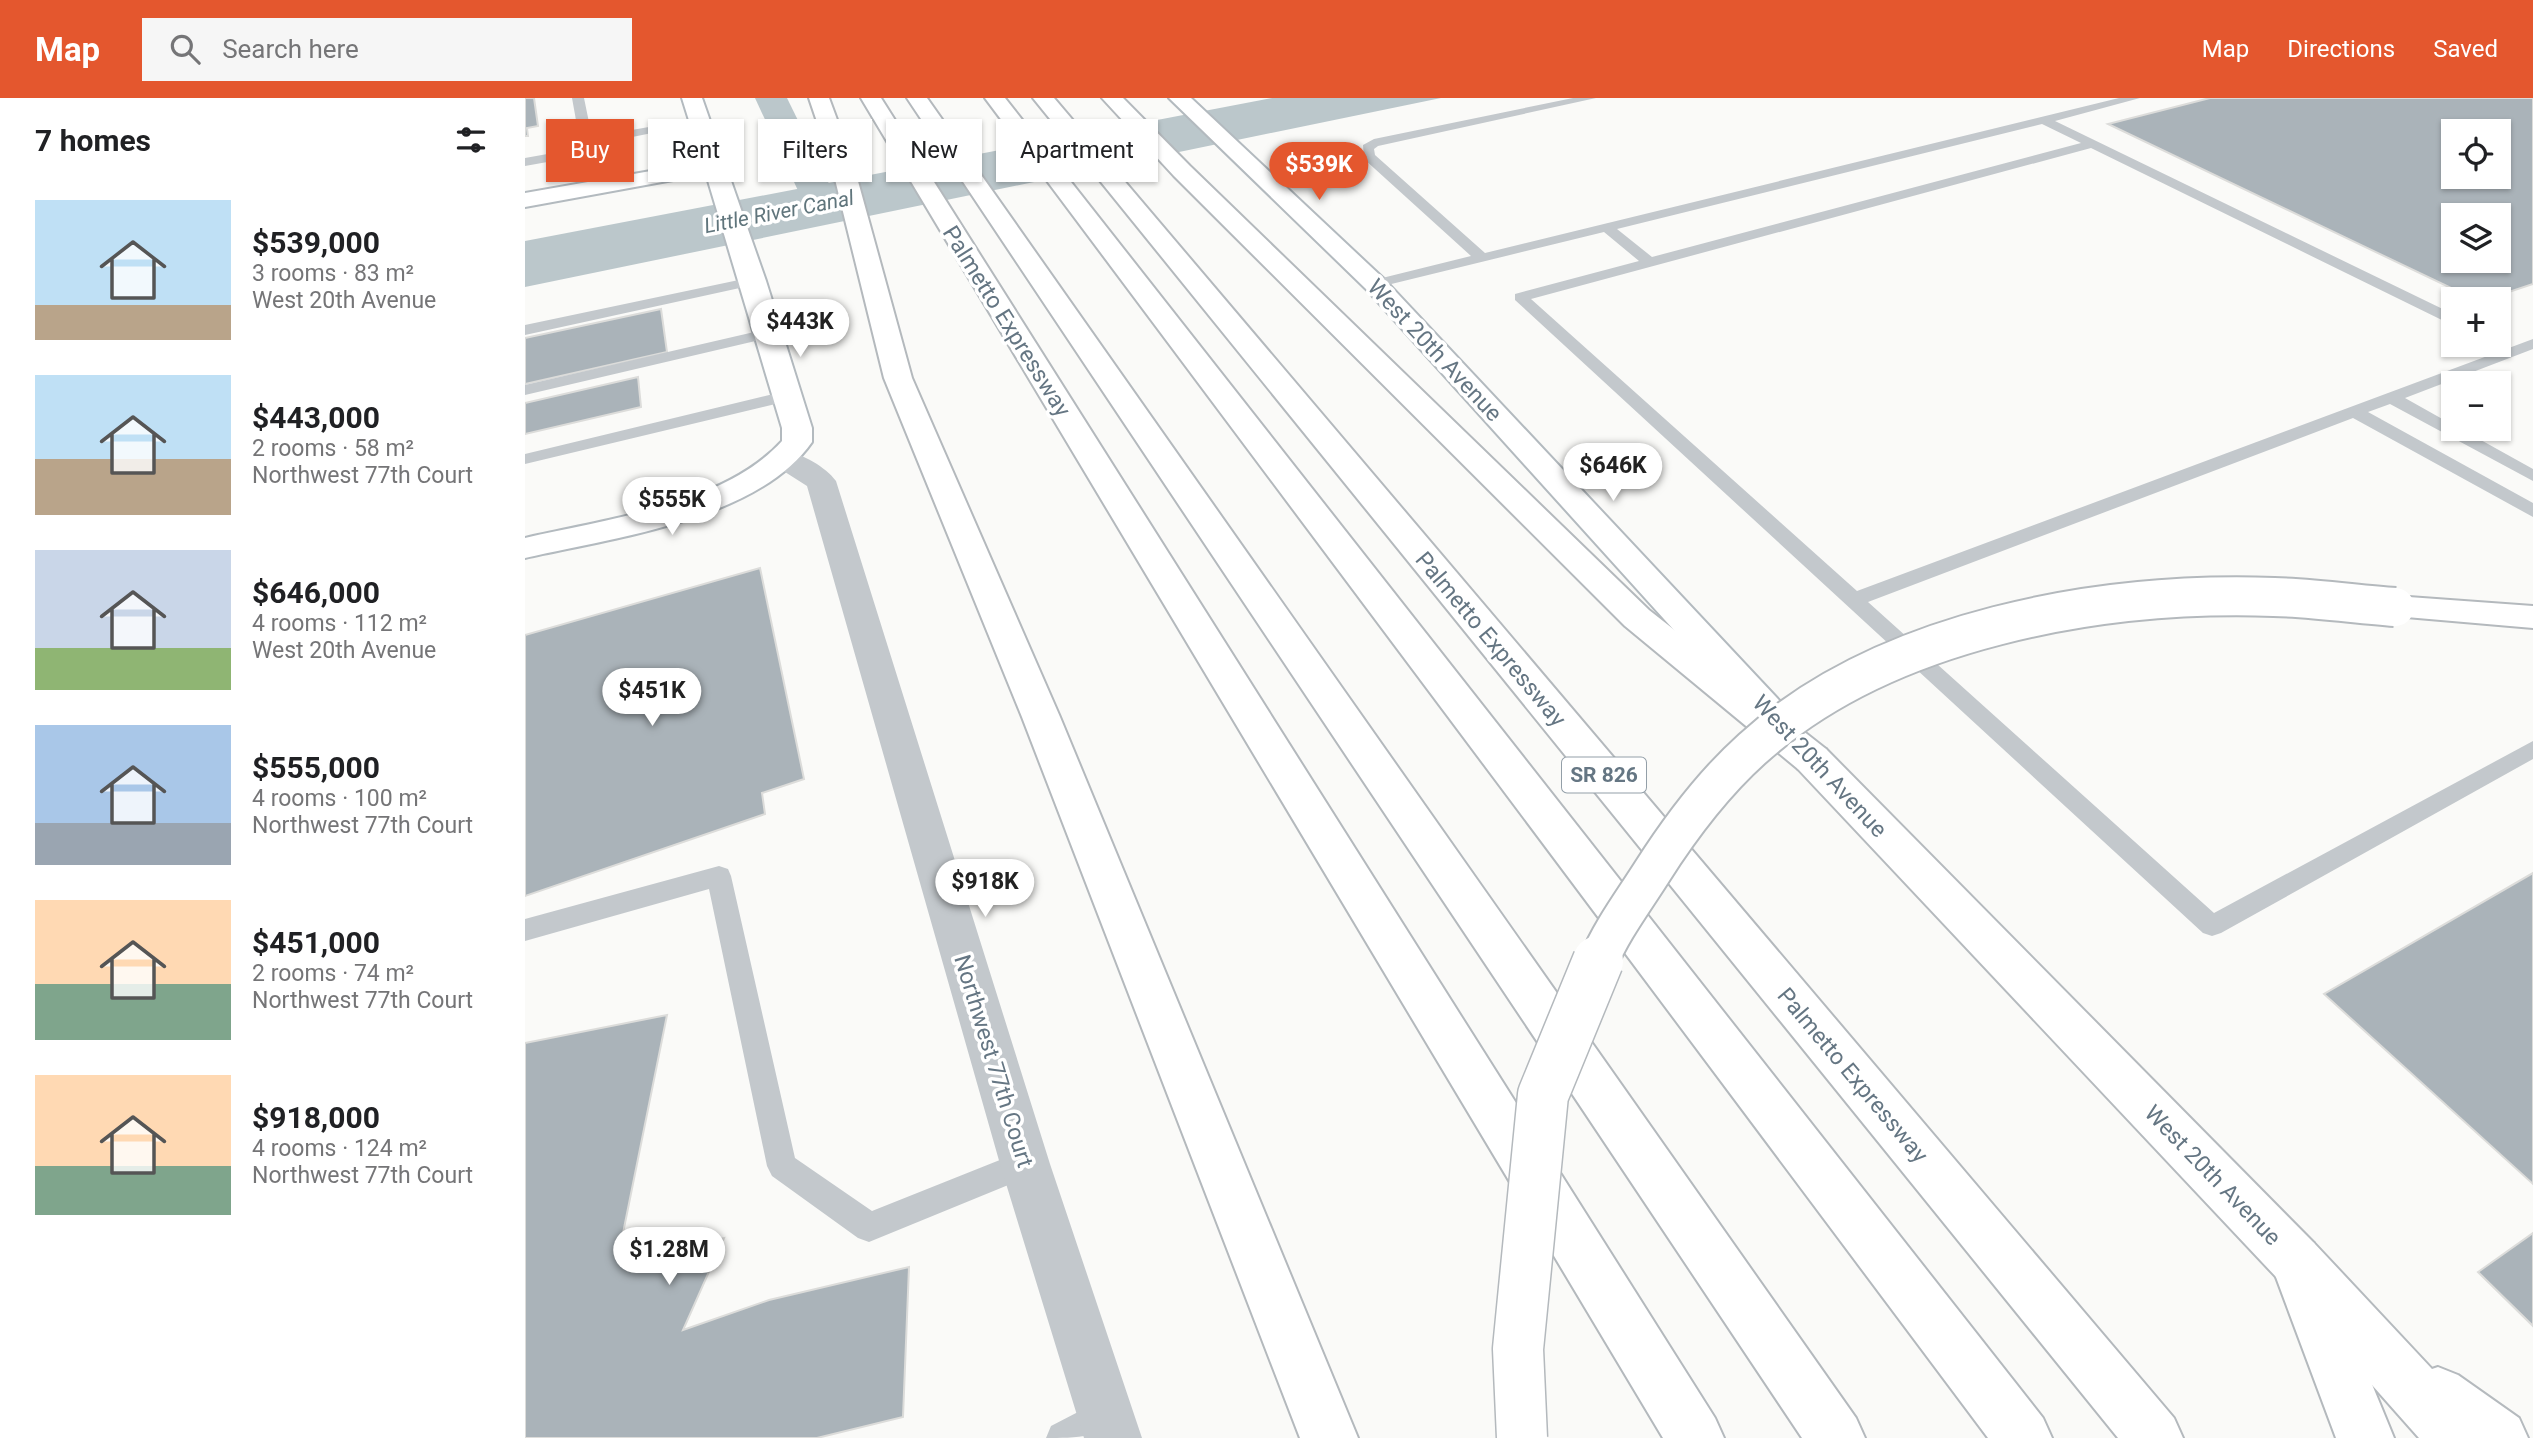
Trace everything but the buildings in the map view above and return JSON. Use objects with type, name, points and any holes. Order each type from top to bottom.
[{"type":"main road","points":[[692,98],[700,119]]},
{"type":"main road","points":[[819,98],[842,163],[898,378],[1041,717],[1329,1438]]},
{"type":"main road","name":"Palmetto Expressway","points":[[871,98],[1695,1438]]},
{"type":"main road","points":[[918,98],[993,212],[1836,1438]]},
{"type":"main road","points":[[995,98],[2014,1426]]},
{"type":"main road","name":"Palmetto Expressway","points":[[1043,98],[2154,1438]]},
{"type":"main road","name":"West 20th Avenue","points":[[1179,98],[1375,284],[1812,758],[2296,1261],[2372,1348],[2457,1438]]},
{"type":"main road","points":[[1116,102],[1182,171],[1637,618],[1812,758]]},
{"type":"main road","points":[[525,200],[648,178]]},
{"type":"main road","points":[[525,548],[715,498],[758,479],[785,459],[798,436],[753,281],[720,182]]},
{"type":"main road","points":[[1522,1438],[1518,1349],[1543,1094],[1603,950],[1682,825],[1752,749],[1836,688],[1949,639],[2060,611],[2155,600],[2273,597],[2533,617]]},
{"type":"main road","points":[[2296,1261],[2365,1438]]},
{"type":"main road","points":[[2372,1348],[2499,1438]]},
{"type":"street","name":"Northwest 77th Court","points":[[785,459],[821,481],[1025,1164],[1109,1426]]},
{"type":"lane","points":[[578,98],[582,119]]},
{"type":"lane","points":[[1481,257],[1369,156],[1367,148],[1374,143],[1590,98]]},
{"type":"lane","points":[[1375,284],[2134,98]]},
{"type":"lane","points":[[2043,120],[2441,314]]},
{"type":"lane","points":[[2092,144],[1520,298],[2212,926],[2533,749]]},
{"type":"lane","points":[[525,162],[546,158]]},
{"type":"lane","points":[[1605,226],[1650,262]]},
{"type":"lane","points":[[525,330],[753,281]]},
{"type":"lane","points":[[525,390],[767,334]]},
{"type":"lane","points":[[2511,346],[2533,344]]},
{"type":"lane","points":[[2511,348],[2533,359]]},
{"type":"lane","points":[[1853,600],[2391,397],[2482,357]]},
{"type":"lane","points":[[525,459],[786,396]]},
{"type":"lane","points":[[2391,397],[2533,476]]},
{"type":"lane","points":[[2354,411],[2533,511]]},
{"type":"lane","points":[[525,930],[719,876],[782,1166],[869,1227],[1025,1164]]},
{"type":"lane","points":[[1063,1438],[1109,1426]]},
{"type":"water","points":[[1272,98],[1441,98],[1158,156],[1158,120]]},
{"type":"water","name":"Little River Canal","points":[[996,151],[996,182],[1034,182],[525,287],[525,241],[833,182],[872,182],[872,175],[886,172],[886,182],[982,182],[982,154]]},
{"type":"waterway","name":"Little River Canal","points":[[771,98],[820,202]]}]
